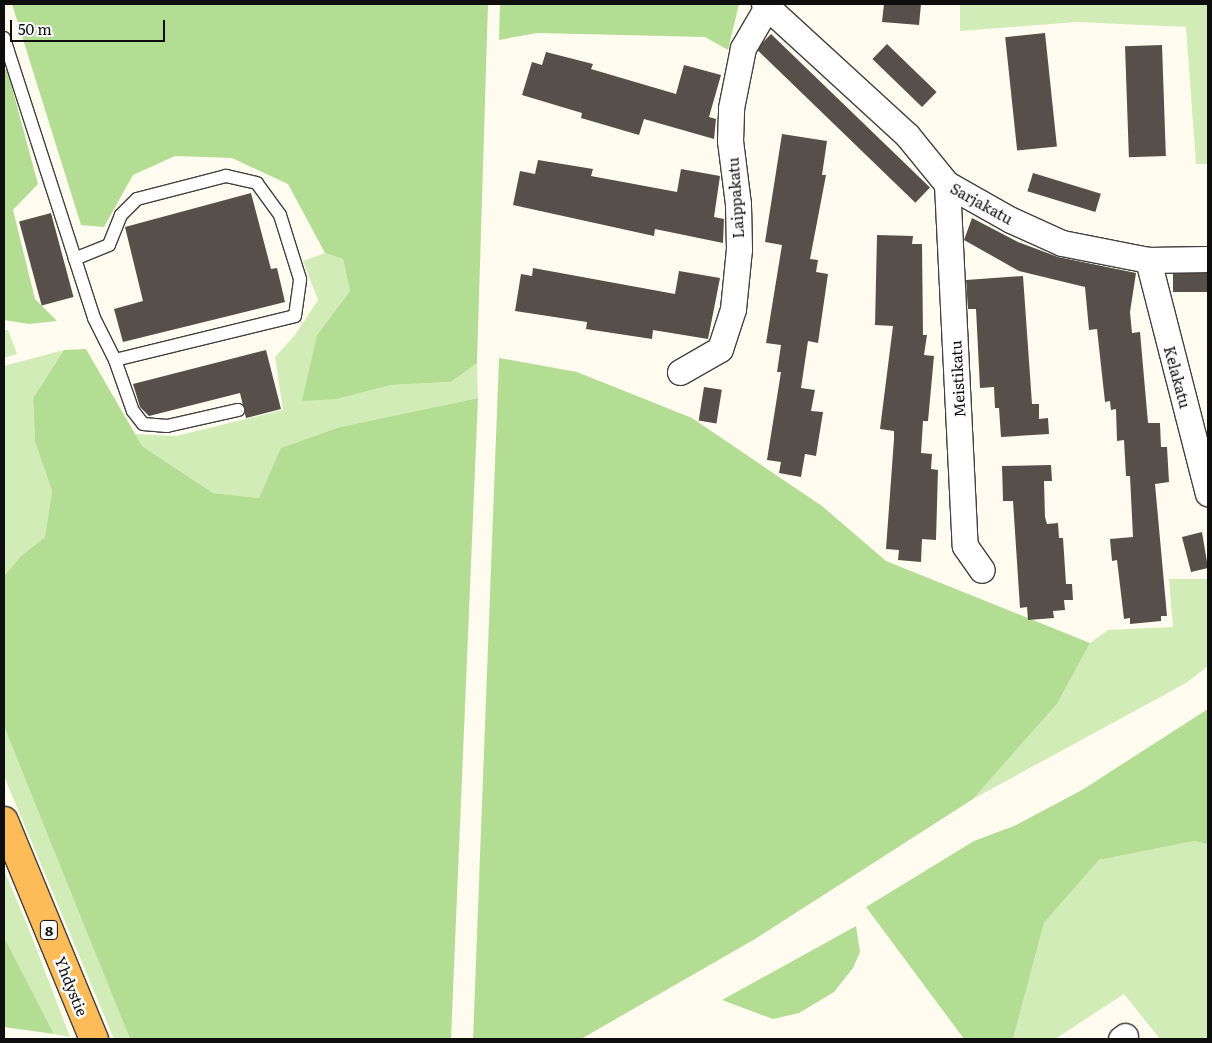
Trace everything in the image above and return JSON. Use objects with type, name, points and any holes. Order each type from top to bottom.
[{"type":"highway","name":"Yhdystie","points":[[4,821],[94,1039]]},
{"type":"street","name":"Sarjakatu","points":[[766,5],[907,136],[947,184],[1011,220],[1062,242],[1148,260],[1208,259]]},
{"type":"street","name":"Laippakatu","points":[[680,372],[720,349],[733,309],[739,249],[738,204],[730,141],[731,108],[742,48],[766,5]]},
{"type":"street","name":"Meistikatu","points":[[947,184],[965,546],[982,570]]},
{"type":"street","name":"Kelakatu","points":[[1148,260],[1208,493]]},
{"type":"lane","points":[[4,38],[94,318],[114,360],[133,411],[143,424],[167,426],[238,410]]},
{"type":"lane","points":[[75,259],[109,244],[122,215],[137,199],[226,176],[257,182],[280,215],[300,279],[294,316],[114,360]]},
{"type":"green space","points":[[12,4],[488,4],[477,363],[451,382],[391,385],[337,399],[302,401],[317,335],[350,291],[343,259],[325,253],[288,184],[232,158],[175,156],[133,175],[104,227],[81,225]]},
{"type":"green space","points":[[500,4],[739,4],[728,50],[705,37],[537,33],[499,40]]},
{"type":"green space","points":[[960,4],[1208,4],[1208,164],[1196,164],[1186,27],[1077,22],[960,31]]},
{"type":"green space","points":[[7,69],[38,184],[13,210],[35,299],[57,321],[29,324],[4,320],[4,70]]},
{"type":"green space","points":[[325,253],[343,259],[350,291],[317,335],[337,399],[391,385],[451,382],[477,363],[478,398],[340,427],[282,448],[259,498],[213,493],[142,446],[135,434],[176,436],[283,410],[275,357],[295,335],[318,300],[303,261]]},
{"type":"green space","points":[[4,330],[8,330],[17,354],[4,358]]},
{"type":"green space","points":[[86,349],[142,446],[213,493],[259,498],[281,448],[340,427],[478,398],[451,1039],[130,1039],[4,726],[4,576],[21,556],[45,537],[52,491],[35,442],[33,398],[64,350]]},
{"type":"green space","points":[[64,350],[33,398],[35,442],[52,491],[45,537],[21,556],[4,576],[4,366]]},
{"type":"green space","points":[[499,358],[577,372],[692,418],[822,506],[886,561],[1090,643],[1057,704],[973,799],[755,939],[581,1039],[473,1039]]},
{"type":"green space","points":[[1169,579],[1208,579],[1208,666],[1186,683],[973,799],[1057,704],[1090,643],[1108,630],[1173,627]]},
{"type":"green space","points":[[1208,709],[1208,844],[1194,841],[1099,860],[1044,923],[1013,1039],[964,1039],[866,907],[974,841],[1014,826],[1082,790]]},
{"type":"green space","points":[[4,726],[130,1039],[114,1039],[4,776]]},
{"type":"green space","points":[[1194,841],[1208,844],[1208,1039],[1160,1039],[1124,994],[1055,1039],[1013,1039],[1044,923],[1099,860]]},
{"type":"green space","points":[[4,870],[70,1037],[54,1034],[4,937]]},
{"type":"green space","points":[[856,926],[860,952],[853,968],[834,992],[799,1013],[773,1019],[722,1000]]},
{"type":"green space","points":[[4,937],[54,1034],[4,1027]]},
{"type":"building","points":[[884,4],[921,4],[919,25],[882,22]]},
{"type":"building","points":[[1045,33],[1057,146],[1017,151],[1005,37]]},
{"type":"building","points":[[771,34],[930,188],[915,203],[756,49]]},
{"type":"building","points":[[887,44],[937,92],[922,107],[872,59]]},
{"type":"building","points":[[1162,45],[1166,156],[1129,157],[1125,46]]},
{"type":"building","points":[[546,52],[593,64],[591,69],[676,94],[684,65],[721,75],[709,117],[716,119],[714,139],[644,119],[639,135],[581,118],[582,113],[522,95],[532,62],[542,65]]},
{"type":"building","points":[[782,134],[827,141],[822,175],[826,175],[810,259],[818,260],[816,272],[828,274],[818,343],[808,341],[801,388],[815,390],[811,411],[823,412],[816,456],[805,454],[801,477],[779,473],[781,462],[767,460],[781,372],[777,372],[781,345],[766,343],[782,245],[765,242]]},
{"type":"building","points":[[538,160],[593,169],[591,176],[677,192],[681,169],[720,176],[714,217],[724,219],[723,243],[655,229],[654,236],[513,205],[520,171],[535,174]]},
{"type":"building","points":[[1033,173],[1101,194],[1095,212],[1027,191]]},
{"type":"building","points":[[251,193],[271,269],[277,268],[285,302],[123,342],[114,309],[143,301],[125,227]]},
{"type":"building","points":[[51,213],[74,297],[42,306],[19,222]]},
{"type":"building","points":[[972,218],[1018,242],[1058,257],[1136,273],[1130,312],[1132,333],[1140,332],[1148,423],[1160,423],[1161,447],[1167,447],[1169,482],[1155,484],[1167,616],[1161,616],[1161,621],[1130,624],[1130,618],[1124,619],[1117,560],[1112,561],[1110,539],[1133,537],[1130,476],[1126,476],[1124,440],[1117,441],[1116,409],[1111,410],[1110,401],[1105,402],[1097,329],[1089,330],[1085,287],[1019,271],[964,240]]},
{"type":"building","points":[[877,235],[913,236],[912,244],[922,244],[923,335],[927,335],[924,355],[934,356],[928,421],[923,421],[921,453],[932,454],[931,469],[938,470],[936,540],[922,539],[921,562],[898,560],[899,550],[886,549],[894,431],[880,429],[893,326],[875,325]]},
{"type":"building","points":[[533,268],[675,294],[679,271],[720,278],[708,339],[653,330],[652,339],[586,329],[587,322],[515,311],[521,274],[532,276]]},
{"type":"building","points":[[1173,273],[1208,273],[1208,292],[1173,292]]},
{"type":"building","points":[[1023,276],[1032,404],[1039,404],[1039,419],[1048,418],[1049,434],[1001,437],[999,408],[995,408],[994,387],[980,388],[976,309],[968,309],[966,280]]},
{"type":"building","points":[[266,350],[281,409],[246,418],[240,393],[149,416],[140,407],[133,384]]},
{"type":"building","points":[[704,387],[722,390],[716,423],[699,421]]},
{"type":"building","points":[[1051,465],[1052,481],[1044,481],[1045,517],[1047,524],[1058,523],[1059,538],[1063,538],[1066,584],[1072,584],[1073,600],[1064,600],[1065,610],[1053,611],[1054,618],[1028,620],[1027,607],[1020,608],[1013,501],[1003,501],[1002,466]]},
{"type":"building","points":[[1202,532],[1208,568],[1191,572],[1182,537]]}]
